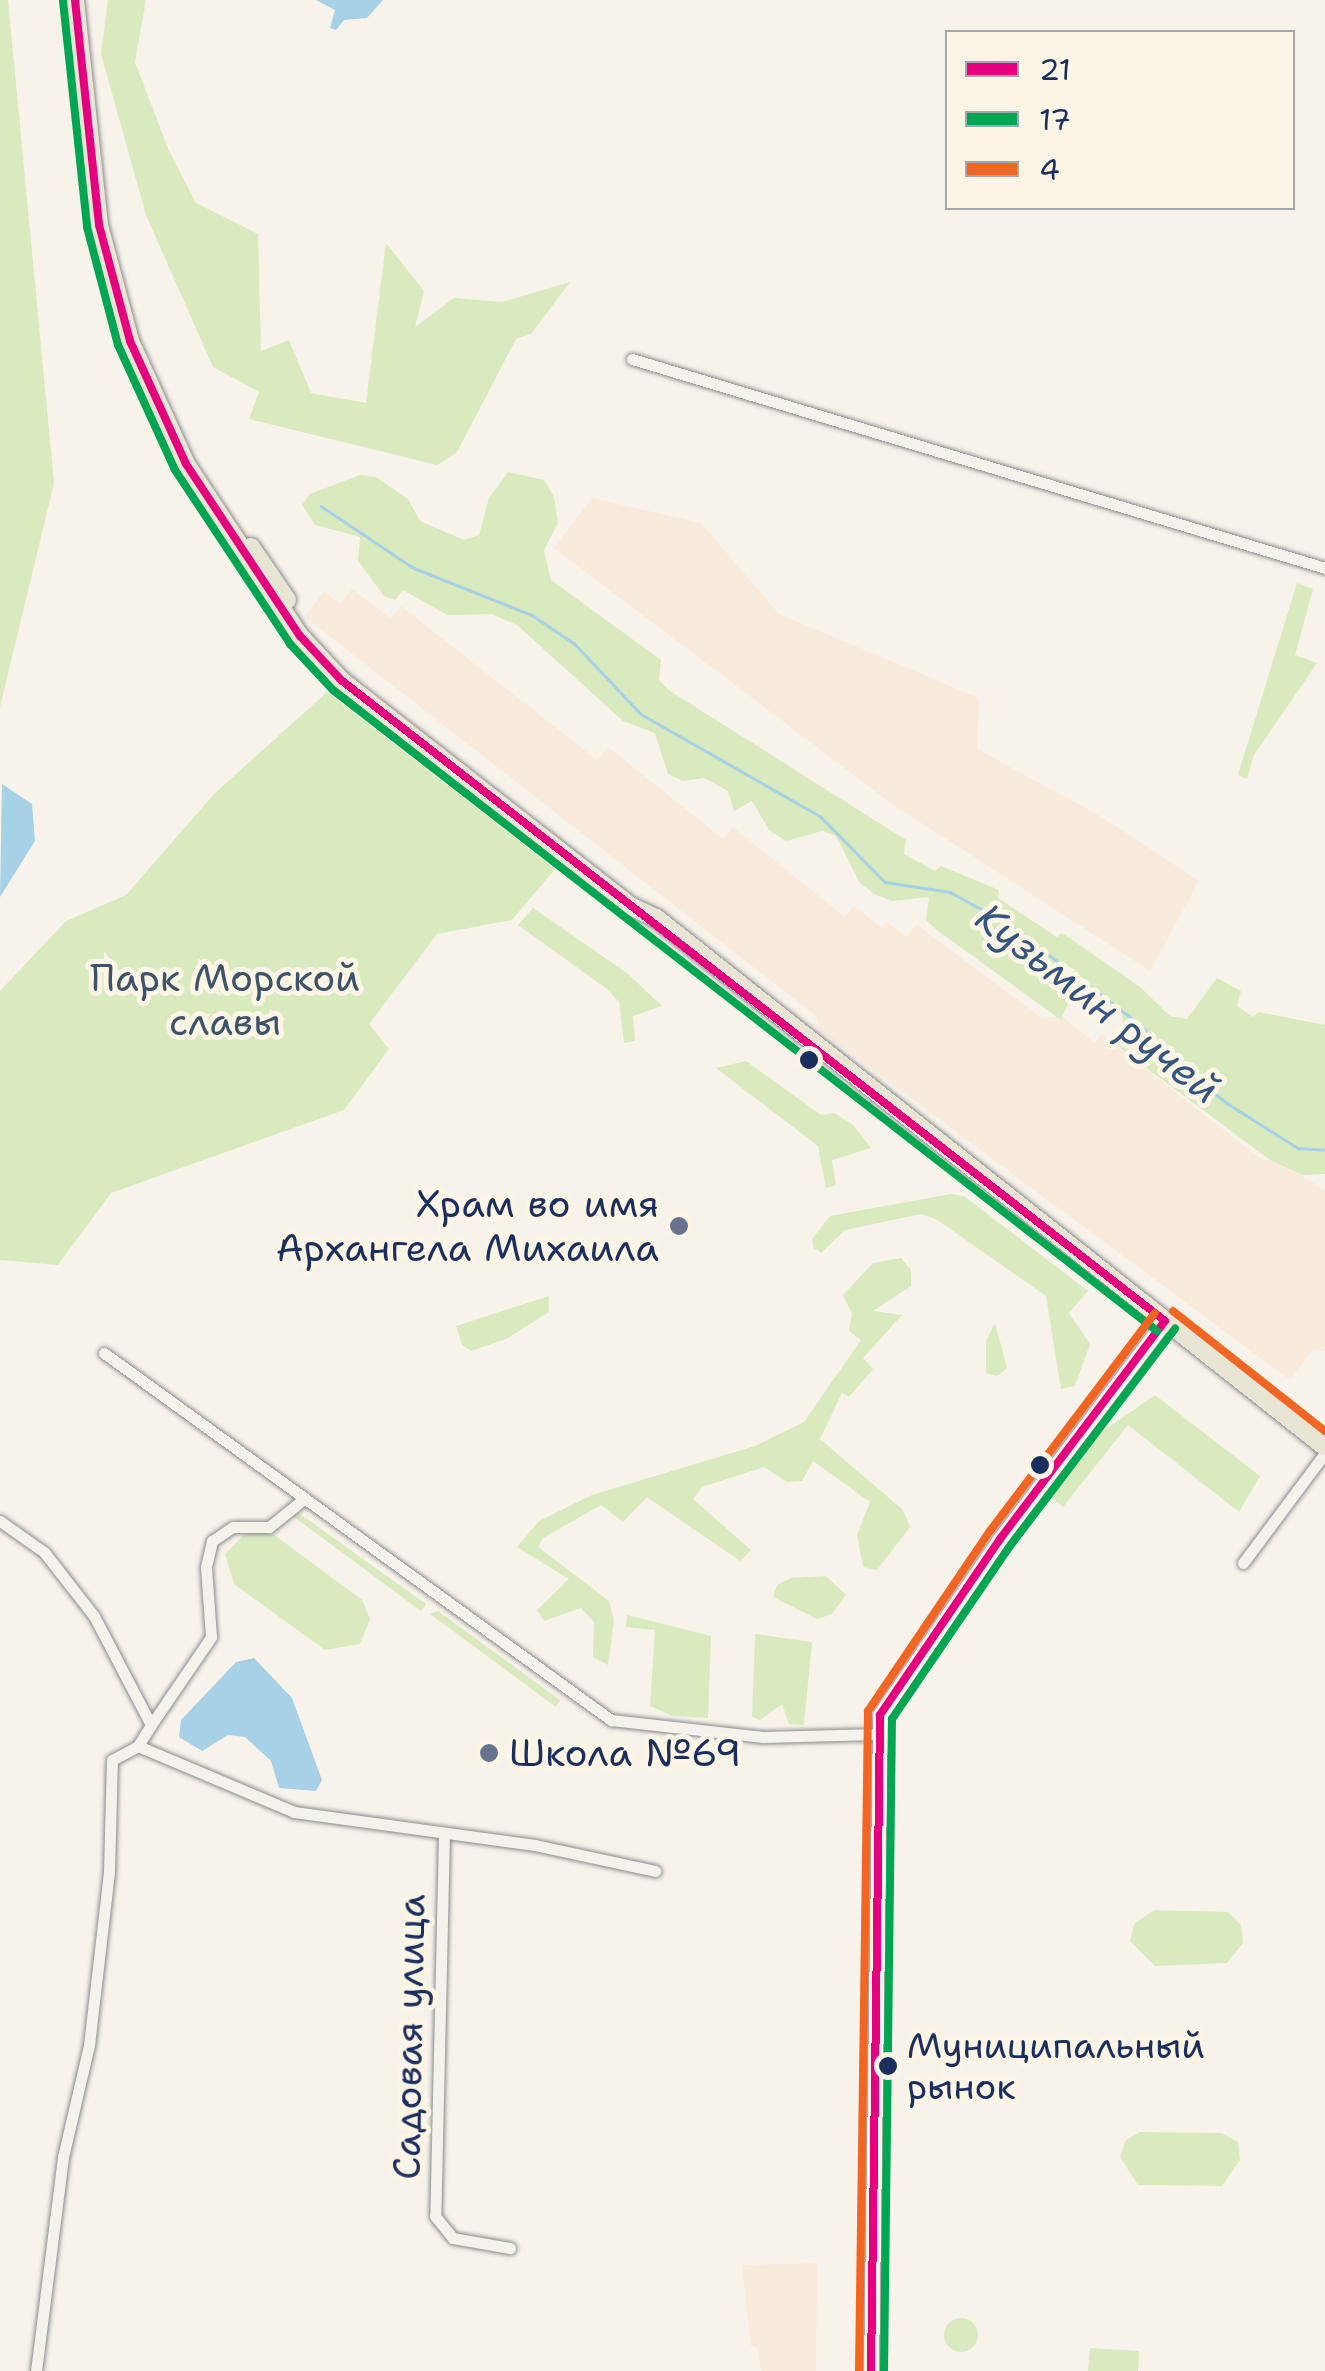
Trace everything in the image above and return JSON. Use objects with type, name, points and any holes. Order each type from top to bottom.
[{"type":"main road","points":[[75,0],[86,142],[110,276],[142,371],[186,464],[300,636],[341,680],[630,906],[656,918]]},
{"type":"main road","points":[[87,0],[99,152],[126,288],[180,426],[236,524],[303,622],[344,667],[637,895],[656,918],[1325,1450]]},
{"type":"main road","points":[[871,2371],[880,1715],[904,1674],[1166,1321]]},
{"type":"street","points":[[632,359],[1325,568]]},
{"type":"street","points":[[104,1353],[612,1720],[746,1736],[877,1734]]},
{"type":"street","points":[[1244,1563],[1325,1450]]},
{"type":"street","points":[[36,2371],[63,2157],[89,2045],[108,1872],[112,1760],[138,1746],[210,1637],[206,1567],[212,1541],[233,1527],[269,1527],[305,1498]]},
{"type":"street","points":[[0,1521],[44,1552],[94,1616],[152,1725]]},
{"type":"street","points":[[138,1746],[294,1812],[655,1871]]},
{"type":"street","name":"Садовая улица","points":[[444,1834],[435,2216],[453,2238],[510,2248]]},
{"type":"shaded area","points":[[592,498],[701,523],[779,614],[979,698],[977,749],[1100,816],[1199,881],[1150,971],[892,804],[554,548]]},
{"type":"shaded area","points":[[352,589],[390,618],[401,606],[597,760],[608,747],[723,839],[733,827],[845,917],[854,906],[882,928],[887,922],[907,937],[916,924],[1042,1018],[1062,1016],[1095,1043],[1102,1034],[1262,1160],[1277,1160],[1325,1190],[1325,1351],[1313,1350],[1290,1380],[819,1030],[816,1016],[305,617],[324,591],[340,604]]},
{"type":"shaded area","points":[[817,2263],[816,2371],[761,2371],[758,2348],[751,2346],[742,2265]]},
{"type":"green space","points":[[0,0],[8,0],[54,483],[0,707]]},
{"type":"green space","points":[[108,0],[146,0],[135,62],[169,151],[196,203],[258,234],[261,351],[289,340],[311,393],[366,403],[386,243],[424,291],[415,327],[454,298],[502,302],[570,282],[531,334],[516,339],[457,452],[437,465],[249,419],[259,392],[213,367],[146,215],[101,54]]},
{"type":"green space","points":[[508,472],[544,480],[554,497],[558,523],[544,550],[551,580],[661,660],[659,680],[670,691],[906,840],[904,854],[935,871],[941,866],[999,890],[998,898],[1057,937],[1062,933],[1139,986],[1170,1016],[1187,1019],[1217,978],[1241,991],[1237,1006],[1253,1017],[1258,1012],[1325,1025],[1325,1174],[1303,1175],[1270,1160],[1133,1058],[1113,1042],[1123,1034],[1122,1013],[1102,1013],[1073,992],[1061,1020],[934,928],[926,920],[929,897],[893,901],[876,895],[860,883],[836,836],[822,831],[786,841],[769,830],[752,801],[734,811],[728,791],[704,778],[683,781],[668,774],[655,733],[623,721],[517,625],[492,614],[447,615],[403,590],[395,600],[384,596],[358,561],[360,537],[315,525],[302,505],[310,494],[360,475],[376,477],[408,499],[420,521],[464,540],[479,535],[489,498]]},
{"type":"green space","points":[[1297,583],[1313,589],[1295,655],[1317,663],[1254,755],[1247,779],[1238,775]]},
{"type":"green space","name":"Парк Морской славы","points":[[327,692],[555,869],[512,920],[437,934],[369,1024],[389,1049],[344,1110],[111,1193],[58,1265],[0,1260],[0,991],[66,921],[126,895],[214,794]]},
{"type":"green space","points":[[533,908],[627,973],[662,1006],[633,1016],[635,1041],[624,1043],[619,1002],[607,989],[518,925]]},
{"type":"green space","points":[[746,1061],[821,1115],[834,1113],[853,1125],[871,1148],[832,1160],[836,1185],[826,1188],[818,1146],[716,1068]]},
{"type":"green space","points":[[951,1194],[964,1196],[1088,1291],[1069,1313],[1090,1344],[1075,1386],[1061,1389],[1046,1296],[936,1219],[921,1214],[845,1230],[821,1253],[814,1248],[812,1239],[830,1216]]},
{"type":"green space","points":[[901,1258],[911,1270],[911,1286],[873,1311],[902,1315],[863,1358],[873,1369],[849,1397],[842,1393],[820,1439],[903,1510],[910,1527],[877,1570],[863,1567],[857,1535],[870,1502],[813,1461],[802,1481],[787,1482],[764,1467],[702,1487],[693,1499],[751,1550],[740,1561],[647,1497],[623,1522],[601,1505],[543,1538],[538,1547],[609,1601],[614,1621],[608,1665],[593,1657],[594,1622],[581,1608],[544,1621],[537,1610],[569,1579],[517,1547],[539,1521],[592,1495],[755,1446],[804,1422],[861,1340],[849,1331],[852,1314],[843,1295],[873,1263]]},
{"type":"green space","points":[[549,1296],[549,1312],[506,1339],[471,1351],[462,1345],[456,1326]]},
{"type":"green space","points":[[995,1323],[1007,1368],[997,1376],[986,1373],[986,1341]]},
{"type":"green space","points":[[1155,1395],[1260,1476],[1239,1512],[1128,1425],[1063,1507],[1046,1494],[1086,1443]]},
{"type":"green space","points":[[289,1506],[426,1604],[421,1611],[286,1511]]},
{"type":"green space","points":[[249,1530],[269,1531],[362,1600],[370,1619],[360,1644],[325,1650],[234,1584],[225,1554]]},
{"type":"green space","points":[[826,1576],[846,1595],[832,1614],[817,1619],[773,1597],[777,1585],[791,1578]]},
{"type":"green space","points":[[438,1611],[560,1700],[556,1707],[430,1614]]},
{"type":"green space","points":[[627,1615],[711,1636],[708,1718],[673,1716],[650,1706],[655,1630],[626,1627]]},
{"type":"green space","points":[[755,1634],[812,1642],[804,1725],[789,1724],[782,1704],[760,1720],[752,1717]]},
{"type":"green space","points":[[1154,1910],[1228,1912],[1241,1925],[1243,1943],[1227,1963],[1155,1966],[1130,1941],[1134,1924]]},
{"type":"green space","points":[[1140,2132],[1222,2133],[1238,2142],[1240,2160],[1222,2186],[1138,2185],[1120,2157],[1126,2140]]},
{"type":"green space","points":[[961,2318],[973,2323],[978,2335],[973,2347],[961,2352],[949,2347],[944,2335],[949,2323]]},
{"type":"green space","points":[[1090,2348],[1139,2351],[1138,2371],[1088,2371]]},
{"type":"water","points":[[316,0],[383,0],[367,18],[344,20],[336,30],[330,28],[335,10]]},
{"type":"water","points":[[2,784],[32,804],[35,841],[0,897]]},
{"type":"water","points":[[254,1658],[292,1698],[322,1780],[316,1791],[279,1788],[271,1761],[245,1737],[228,1735],[202,1751],[179,1737],[181,1720],[236,1662]]},
{"type":"waterway","name":"Кузьмин ручей","points":[[321,506],[414,568],[532,615],[575,644],[641,714],[820,816],[885,882],[950,892],[1007,923],[1142,1026],[1171,1060],[1227,1103],[1298,1148],[1325,1150]]},
{"type":"transit line","name":"21","points":[[75,0],[99,225],[130,341],[186,464],[300,636],[341,680],[1165,1321]]},
{"type":"transit line","name":"17","points":[[63,1],[87,227],[118,345],[175,470],[290,644],[333,690],[1157,1331]]},
{"type":"transit line","name":"4","points":[[1173,1311],[1325,1431]]},
{"type":"transit line","name":"4","points":[[859,2371],[868,1711],[990,1531],[1155,1313]]},
{"type":"transit line","name":"21","points":[[871,2371],[880,1715],[1000,1539],[1165,1321]]},
{"type":"transit line","name":"17","points":[[884,2371],[892,1719],[1010,1546],[1175,1329]]},
{"type":"place","name":"Храм во имя Архангела Михаила","points":[[679,1226]]},
{"type":"place","name":"Школа №69","points":[[489,1753]]},
{"type":"place","name":"Муниципальный рынок","points":[[888,2066]]}]
